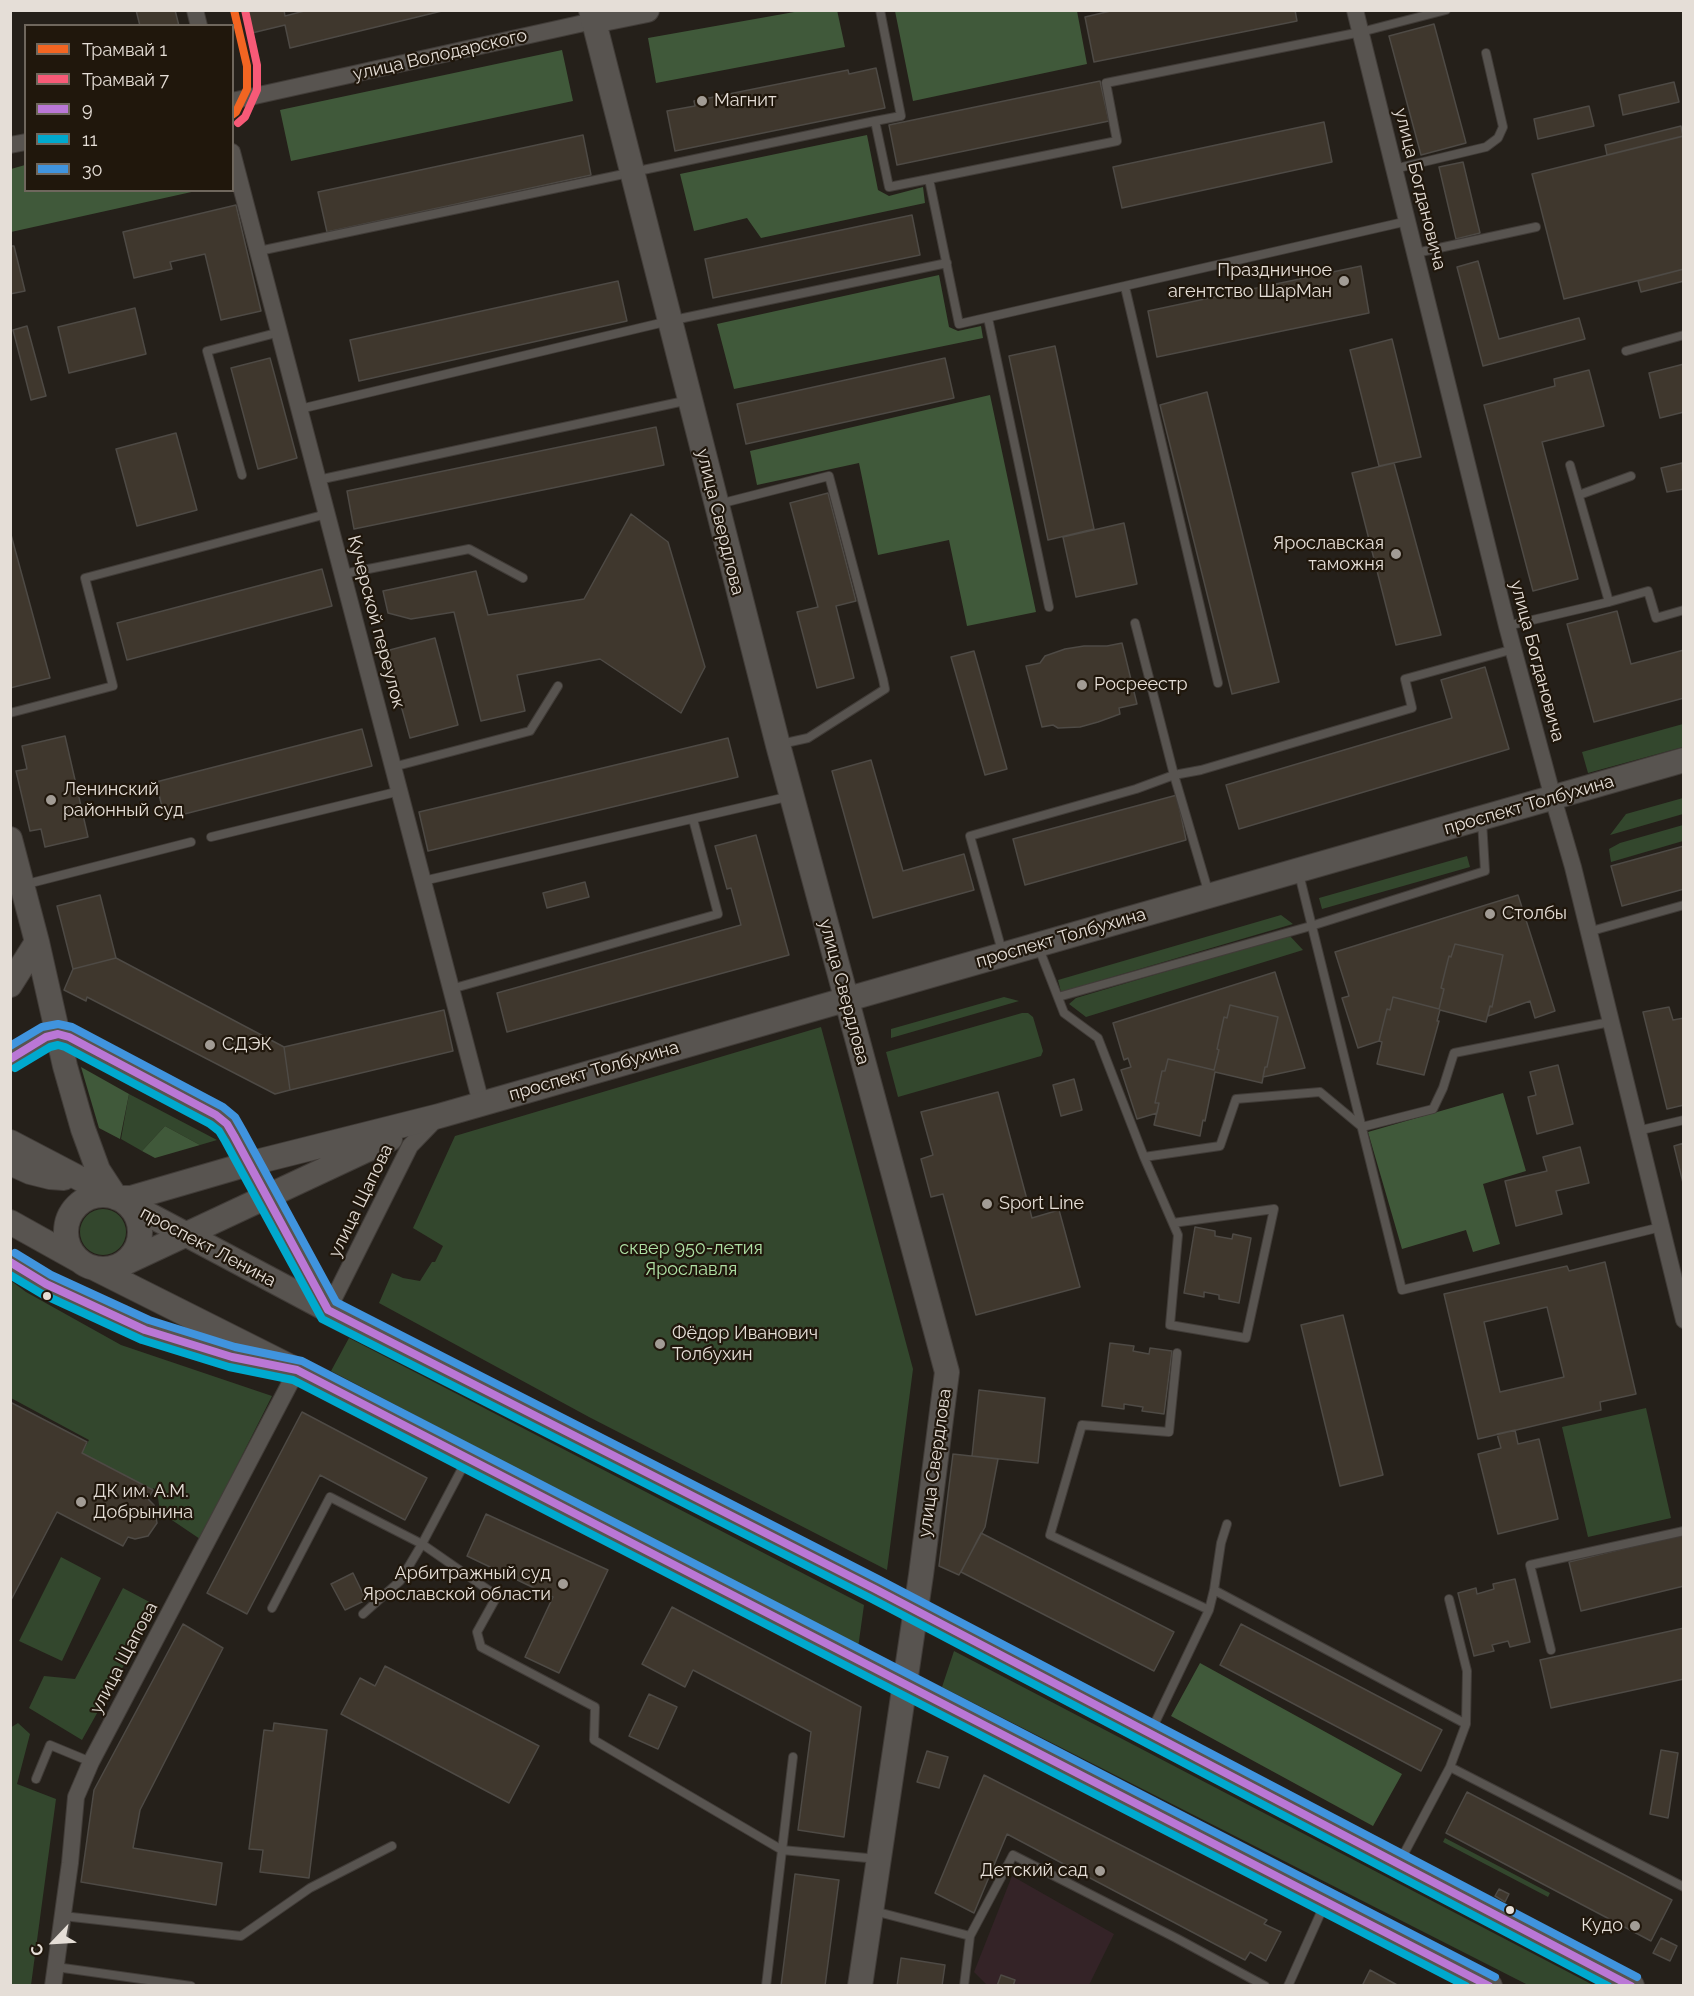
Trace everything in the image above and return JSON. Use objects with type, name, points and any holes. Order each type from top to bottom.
[{"type":"main road","name":"улица Володарского","points":[[592,16],[647,10]]},
{"type":"main road","name":"улица Свердлова","points":[[592,16],[791,796],[947,1372],[915,1611],[860,1986]]},
{"type":"main road","name":"проспект Толбухина","points":[[122,1200],[248,1164],[439,1116],[1683,760]]},
{"type":"main road","points":[[10,839],[83,1129],[105,1184],[135,1212],[139,1223],[141,1234],[138,1246],[123,1264],[113,1268],[88,1265],[73,1254],[68,1243],[66,1231],[68,1219],[83,1201],[94,1196],[105,1195],[122,1200]]},
{"type":"main road","points":[[10,985],[37,942]]},
{"type":"main road","points":[[10,1059],[46,1037],[58,1034],[69,1037],[216,1115],[227,1124],[328,1310]]},
{"type":"main road","name":"проспект Толбухина","points":[[123,1264],[439,1116]]},
{"type":"main road","name":"проспект Ленина","points":[[10,1142],[328,1310],[915,1611],[1632,1986]]},
{"type":"main road","points":[[10,1163],[30,1172],[50,1177],[84,1181]]},
{"type":"main road","points":[[10,1222],[88,1265],[297,1370],[1490,1986]]},
{"type":"main road","points":[[10,1262],[46,1284],[145,1330],[232,1357],[297,1370]]},
{"type":"main road","points":[[46,1284],[88,1265]]},
{"type":"street","name":"улица Богдановича","points":[[1355,10],[1508,626],[1553,798],[1574,867],[1683,1320]]},
{"type":"street","name":"улица Володарского","points":[[234,101],[592,16]]},
{"type":"street","name":"Кучерской переулок","points":[[234,160],[481,1103]]},
{"type":"street","name":"улица Щапова","points":[[328,1310],[410,1146],[439,1116]]},
{"type":"street","name":"улица Щапова","points":[[53,1986],[76,1797],[91,1762],[297,1370]]},
{"type":"lane","points":[[258,251],[901,116],[880,10]]},
{"type":"lane","points":[[875,121],[889,187],[1117,141],[1107,83],[1361,32],[1446,10]]},
{"type":"lane","points":[[1394,169],[1486,147],[1498,138],[1503,127],[1486,53]]},
{"type":"lane","points":[[929,179],[959,324],[1408,221]]},
{"type":"lane","points":[[1416,253],[1536,227]]},
{"type":"lane","points":[[300,409],[669,321],[947,263]]},
{"type":"lane","points":[[1125,286],[1218,683]]},
{"type":"lane","points":[[988,318],[1049,607]]},
{"type":"lane","points":[[242,475],[207,351],[280,332]]},
{"type":"lane","points":[[1626,351],[1683,335]]},
{"type":"lane","points":[[318,480],[689,400]]},
{"type":"lane","points":[[1570,465],[1609,602]]},
{"type":"lane","points":[[716,505],[829,476],[884,679],[885,689],[808,738],[778,745]]},
{"type":"lane","points":[[1579,495],[1631,476]]},
{"type":"lane","points":[[10,713],[113,686],[85,578],[319,516],[326,511]]},
{"type":"lane","points":[[343,574],[470,549],[523,578]]},
{"type":"lane","points":[[1508,626],[1648,591],[1656,618],[1683,610]]},
{"type":"lane","points":[[1135,623],[1174,775],[1210,895]]},
{"type":"lane","points":[[1003,954],[970,836],[1136,789],[1174,775],[1201,770],[1412,708],[1405,679],[1514,649]]},
{"type":"lane","points":[[393,767],[530,731],[558,686]]},
{"type":"lane","points":[[211,837],[400,791]]},
{"type":"lane","points":[[423,881],[791,796]]},
{"type":"lane","points":[[1058,997],[1311,926],[1485,871],[1482,818]]},
{"type":"lane","points":[[452,989],[717,914],[693,819]]},
{"type":"lane","points":[[23,885],[191,842]]},
{"type":"lane","points":[[1298,870],[1402,1290],[1661,1227]]},
{"type":"lane","points":[[1588,932],[1683,905]]},
{"type":"lane","points":[[1037,944],[1064,1013],[1098,1038],[1144,1157],[1178,1235],[1170,1324],[1246,1338],[1274,1209],[1173,1223]]},
{"type":"lane","points":[[1362,1127],[1433,1109],[1443,1088],[1454,1053],[1610,1022]]},
{"type":"lane","points":[[1144,1157],[1220,1146],[1236,1099],[1320,1092],[1362,1127]]},
{"type":"lane","points":[[1637,1131],[1683,1120]]},
{"type":"lane","points":[[1177,1353],[1169,1432],[1082,1425],[1050,1535],[1209,1610]]},
{"type":"lane","points":[[363,1614],[400,1581],[467,1459]]},
{"type":"lane","points":[[272,1608],[330,1497],[422,1544],[497,1596],[477,1632],[481,1647],[595,1707],[594,1740],[782,1850],[878,1860]]},
{"type":"lane","points":[[1150,1733],[1209,1610],[1221,1543],[1227,1524]]},
{"type":"lane","points":[[1551,1650],[1530,1565],[1683,1531]]},
{"type":"lane","points":[[1214,1590],[1466,1724]]},
{"type":"lane","points":[[1399,1863],[1450,1767],[1466,1724],[1467,1671],[1449,1599]]},
{"type":"lane","points":[[36,1779],[50,1745],[91,1762]]},
{"type":"lane","points":[[766,1986],[794,1757]]},
{"type":"lane","points":[[1450,1767],[1683,1887]]},
{"type":"lane","points":[[63,1916],[241,1936],[310,1888],[392,1846]]},
{"type":"lane","points":[[964,1986],[970,1936],[1013,1855],[1265,1986]]},
{"type":"lane","points":[[1288,1986],[1326,1900]]},
{"type":"lane","points":[[871,1910],[970,1936]]},
{"type":"lane","points":[[56,1967],[191,1986]]},
{"type":"shaded area","points":[[1012,1876],[1114,1934],[1089,1985],[987,1985],[974,1972]]},
{"type":"green space","points":[[837,10],[845,47],[656,83],[648,38],[800,11]]},
{"type":"green space","points":[[895,11],[1077,11],[1087,64],[913,101]]},
{"type":"green space","points":[[562,50],[573,101],[291,161],[280,110]]},
{"type":"green space","points":[[867,135],[878,190],[889,196],[923,187],[925,203],[761,238],[747,218],[694,231],[680,174]]},
{"type":"green space","points":[[24,165],[24,192],[191,192],[11,232],[11,169]]},
{"type":"green space","points":[[939,275],[949,327],[958,331],[981,326],[983,338],[734,389],[717,324]]},
{"type":"green space","points":[[990,395],[1036,612],[967,626],[949,540],[878,555],[859,463],[757,485],[750,451]]},
{"type":"green space","points":[[1683,724],[1683,747],[1588,773],[1582,752]]},
{"type":"green space","points":[[1683,798],[1683,814],[1610,835],[1626,814]]},
{"type":"green space","points":[[1683,825],[1683,841],[1611,862],[1609,849],[1620,843]]},
{"type":"green space","points":[[1467,856],[1470,867],[1322,909],[1319,898]]},
{"type":"green space","points":[[1281,915],[1293,924],[1061,992],[1058,980]]},
{"type":"green space","points":[[1289,935],[1303,950],[1086,1017],[1069,1004],[1076,998]]},
{"type":"green space","points":[[1004,997],[1019,1001],[891,1038],[891,1029]]},
{"type":"green space","points":[[1028,1013],[1033,1017],[1043,1051],[1041,1056],[898,1097],[886,1052]]},
{"type":"green space","name":"сквер 950-летия Ярославля","points":[[821,1027],[913,1369],[887,1570],[589,1417],[379,1303],[392,1273],[420,1281],[432,1262],[435,1262],[443,1246],[413,1228],[455,1136]]},
{"type":"green space","points":[[81,1067],[129,1094],[120,1139],[99,1128]]},
{"type":"green space","points":[[1503,1093],[1526,1171],[1483,1184],[1500,1244],[1473,1252],[1466,1230],[1402,1249],[1368,1132]]},
{"type":"green space","points":[[129,1094],[217,1140],[200,1145],[165,1126],[142,1151],[121,1139]]},
{"type":"green space","points":[[165,1126],[200,1145],[155,1158],[142,1151]]},
{"type":"green space","points":[[103,1209],[119,1216],[126,1232],[119,1248],[103,1255],[87,1248],[80,1232],[87,1216]]},
{"type":"green space","points":[[10,1280],[26,1292],[121,1345],[272,1396],[200,1539],[160,1512],[157,1490],[82,1453],[89,1440],[11,1398]]},
{"type":"green space","points":[[349,1338],[864,1605],[858,1648],[331,1371]]},
{"type":"green space","points":[[1646,1408],[1671,1518],[1588,1537],[1562,1427]]},
{"type":"green space","points":[[61,1557],[101,1578],[62,1661],[19,1641]]},
{"type":"green space","points":[[123,1588],[157,1606],[82,1740],[29,1708],[44,1676],[75,1679]]},
{"type":"green space","points":[[954,1651],[1593,1985],[1528,1985],[942,1687]]},
{"type":"green space","points":[[1200,1663],[1402,1774],[1373,1826],[1171,1716]]},
{"type":"green space","points":[[18,1723],[30,1734],[17,1784],[56,1799],[31,1985],[11,1985],[10,1728]]},
{"type":"green space","points":[[1445,1838],[1550,1893],[1548,1897],[1443,1842]]},
{"type":"building","points":[[136,10],[175,10],[178,24],[140,24]]},
{"type":"building","points":[[246,10],[284,10],[285,16],[308,10],[446,10],[290,48],[285,25],[252,33]]},
{"type":"building","points":[[1115,10],[1295,10],[1297,21],[1094,62],[1085,17]]},
{"type":"building","points":[[1434,24],[1466,143],[1421,155],[1389,36]]},
{"type":"building","points":[[876,68],[885,108],[675,151],[667,111],[695,106],[694,101],[848,70],[849,74]]},
{"type":"building","points":[[1100,81],[1109,121],[897,165],[889,125]]},
{"type":"building","points":[[1674,82],[1679,102],[1623,115],[1619,95]]},
{"type":"building","points":[[1589,106],[1594,126],[1538,139],[1534,119]]},
{"type":"building","points":[[1324,122],[1332,162],[1122,208],[1113,167]]},
{"type":"building","points":[[1681,126],[1683,136],[1607,155],[1605,145]]},
{"type":"building","points":[[583,135],[591,175],[327,232],[318,192]]},
{"type":"building","points":[[1684,136],[1684,269],[1564,299],[1532,174]]},
{"type":"building","points":[[1463,162],[1480,233],[1456,239],[1439,167]]},
{"type":"building","points":[[236,205],[261,311],[221,320],[205,254],[170,262],[172,269],[134,278],[123,232]]},
{"type":"building","points":[[912,215],[920,255],[713,298],[705,259]]},
{"type":"building","points":[[10,246],[14,246],[25,291],[10,294]]},
{"type":"building","points":[[1478,261],[1499,339],[1579,318],[1585,339],[1483,366],[1457,267]]},
{"type":"building","points":[[1361,266],[1369,313],[1157,357],[1148,311]]},
{"type":"building","points":[[1684,269],[1684,281],[1641,292],[1638,281]]},
{"type":"building","points":[[618,281],[627,321],[359,381],[350,340]]},
{"type":"building","points":[[135,308],[146,354],[69,373],[58,327]]},
{"type":"building","points":[[27,326],[46,396],[31,400],[13,330]]},
{"type":"building","points":[[1392,339],[1421,457],[1379,466],[1350,350]]},
{"type":"building","points":[[1055,346],[1094,529],[1048,540],[1009,356]]},
{"type":"building","points":[[270,358],[297,458],[258,469],[231,368]]},
{"type":"building","points":[[945,358],[954,398],[746,444],[737,404]]},
{"type":"building","points":[[1684,364],[1684,412],[1660,418],[1649,373]]},
{"type":"building","points":[[1589,370],[1604,426],[1542,442],[1578,579],[1533,591],[1484,405],[1555,386],[1554,379]]},
{"type":"building","points":[[1207,392],[1279,682],[1232,694],[1160,405]]},
{"type":"building","points":[[656,427],[664,465],[354,529],[347,491]]},
{"type":"building","points":[[176,433],[197,510],[137,526],[116,449]]},
{"type":"building","name":"Ярославская таможня","points":[[1394,463],[1441,635],[1396,645],[1352,473]]},
{"type":"building","points":[[1682,463],[1684,489],[1667,492],[1661,468]]},
{"type":"building","points":[[828,493],[856,601],[836,606],[854,678],[817,688],[797,612],[818,607],[790,503]]},
{"type":"building","points":[[631,514],[668,542],[705,667],[681,713],[600,659],[517,675],[525,711],[481,721],[454,612],[411,619],[388,613],[383,591],[476,571],[488,615],[584,599]]},
{"type":"building","points":[[1124,523],[1137,584],[1076,597],[1063,537]]},
{"type":"building","points":[[10,531],[50,678],[10,688]]},
{"type":"building","points":[[322,569],[332,606],[127,660],[117,623]]},
{"type":"building","points":[[1617,611],[1631,664],[1684,650],[1684,698],[1594,722],[1567,624]]},
{"type":"building","points":[[435,638],[458,725],[410,738],[386,651]]},
{"type":"building","name":"Росреестр","points":[[1122,643],[1137,704],[1119,708],[1120,714],[1080,727],[1058,728],[1053,725],[1042,727],[1026,666],[1040,663],[1045,656],[1065,649]]},
{"type":"building","points":[[974,651],[1007,769],[985,775],[951,657]]},
{"type":"building","points":[[1485,667],[1509,749],[1239,829],[1226,785],[1452,718],[1441,680]]},
{"type":"building","points":[[362,729],[372,766],[165,819],[156,782]]},
{"type":"building","name":"Ленинский районный суд","points":[[65,736],[88,837],[45,847],[41,829],[30,831],[16,771],[27,769],[22,746]]},
{"type":"building","points":[[728,738],[738,777],[428,851],[419,812]]},
{"type":"building","points":[[871,760],[903,871],[964,854],[974,890],[873,918],[832,771]]},
{"type":"building","points":[[1177,795],[1186,840],[1025,885],[1013,839]]},
{"type":"building","points":[[756,835],[789,955],[507,1032],[497,993],[741,925],[731,888],[727,889],[715,846]]},
{"type":"building","points":[[1684,846],[1684,889],[1622,906],[1611,866]]},
{"type":"building","points":[[585,882],[589,897],[547,908],[543,893]]},
{"type":"building","points":[[100,895],[116,958],[73,969],[57,906]]},
{"type":"building","points":[[1518,895],[1555,1011],[1535,1018],[1530,1001],[1488,1016],[1503,955],[1455,944],[1451,957],[1449,956],[1441,988],[1444,989],[1439,1009],[1393,997],[1390,1010],[1387,1009],[1379,1041],[1358,1048],[1342,998],[1349,996],[1335,952]]},
{"type":"building","points":[[1455,944],[1503,955],[1492,1007],[1490,1006],[1486,1022],[1440,1010],[1424,1075],[1377,1064],[1382,1042],[1379,1041],[1387,1009],[1390,1010],[1393,997],[1439,1009],[1444,989],[1441,988],[1449,956],[1451,957]]},
{"type":"building","points":[[116,958],[284,1047],[290,1090],[275,1094],[87,997],[86,1001],[64,990],[73,969]]},
{"type":"building","points":[[1275,972],[1305,1068],[1263,1077],[1278,1017],[1230,1005],[1227,1018],[1224,1017],[1214,1070],[1168,1059],[1165,1071],[1162,1071],[1155,1103],[1159,1103],[1157,1113],[1137,1119],[1121,1070],[1131,1067],[1128,1058],[1124,1060],[1113,1023]]},
{"type":"building","points":[[1230,1005],[1278,1017],[1262,1083],[1215,1072],[1200,1136],[1154,1125],[1159,1103],[1155,1103],[1162,1071],[1165,1071],[1168,1059],[1214,1070],[1224,1017],[1227,1018]]},
{"type":"building","points":[[1669,1007],[1673,1020],[1684,1018],[1684,1105],[1667,1109],[1643,1012]]},
{"type":"building","points":[[444,1010],[453,1051],[290,1090],[284,1047]]},
{"type":"building","points":[[1558,1065],[1573,1124],[1537,1134],[1528,1097],[1536,1095],[1530,1072]]},
{"type":"building","points":[[1074,1079],[1082,1110],[1061,1116],[1053,1085]]},
{"type":"building","name":"Sport Line","points":[[998,1092],[1032,1218],[1059,1210],[1080,1287],[976,1315],[943,1194],[931,1197],[921,1159],[933,1155],[921,1112]]},
{"type":"building","points":[[1684,1143],[1684,1187],[1674,1146]]},
{"type":"building","points":[[1580,1147],[1589,1183],[1556,1191],[1562,1214],[1516,1226],[1505,1181],[1547,1171],[1543,1157]]},
{"type":"building","points":[[1195,1227],[1215,1231],[1215,1236],[1232,1239],[1233,1234],[1251,1238],[1239,1303],[1219,1299],[1219,1295],[1204,1292],[1204,1297],[1184,1293]]},
{"type":"building","points":[[1605,1262],[1636,1394],[1600,1402],[1601,1410],[1478,1439],[1444,1294],[1567,1266],[1569,1271]],"holes":[[[1547,1307],[1564,1377],[1500,1392],[1484,1322]]]},
{"type":"building","points":[[1343,1315],[1383,1475],[1340,1486],[1301,1325]]},
{"type":"building","points":[[1110,1343],[1134,1346],[1133,1351],[1149,1354],[1150,1348],[1172,1351],[1164,1414],[1142,1411],[1143,1407],[1124,1404],[1124,1409],[1102,1406]]},
{"type":"building","points":[[979,1390],[1045,1398],[1038,1463],[972,1456]]},
{"type":"building","name":"ДК им. А.М. Добрынина","points":[[10,1402],[87,1442],[82,1453],[153,1490],[148,1499],[154,1505],[157,1523],[148,1536],[135,1539],[128,1537],[123,1546],[57,1512],[10,1602]]},
{"type":"building","points":[[302,1412],[427,1478],[405,1520],[320,1475],[247,1614],[207,1593]]},
{"type":"building","points":[[1515,1430],[1518,1444],[1539,1439],[1558,1519],[1498,1534],[1478,1454],[1501,1448],[1497,1434]]},
{"type":"building","points":[[953,1454],[998,1459],[985,1527],[959,1575],[939,1566]]},
{"type":"building","name":"Арбитражный суд Ярославской области","points":[[486,1514],[608,1570],[559,1673],[525,1657],[553,1597],[467,1556]]},
{"type":"building","points":[[981,1533],[1174,1632],[1154,1671],[961,1572]]},
{"type":"building","points":[[1683,1534],[1684,1586],[1581,1611],[1569,1562]]},
{"type":"building","points":[[353,1573],[366,1600],[345,1610],[331,1584]]},
{"type":"building","points":[[1515,1579],[1530,1642],[1510,1647],[1508,1641],[1492,1645],[1494,1651],[1474,1656],[1458,1593],[1476,1588],[1477,1594],[1494,1589],[1493,1584]]},
{"type":"building","points":[[672,1607],[861,1707],[844,1837],[798,1830],[811,1732],[693,1670],[685,1687],[642,1664]]},
{"type":"building","points":[[183,1624],[223,1648],[140,1810],[133,1848],[222,1863],[216,1905],[81,1882],[94,1790]]},
{"type":"building","points":[[1241,1624],[1442,1730],[1421,1771],[1220,1665]]},
{"type":"building","points":[[1684,1628],[1684,1679],[1551,1708],[1540,1660]]},
{"type":"building","points":[[385,1666],[539,1746],[509,1803],[341,1714],[360,1678],[375,1686]]},
{"type":"building","points":[[649,1694],[677,1707],[658,1749],[629,1736]]},
{"type":"building","points":[[274,1723],[327,1730],[309,1878],[260,1872],[263,1850],[249,1849],[264,1730],[273,1731]]},
{"type":"building","points":[[1661,1750],[1678,1753],[1668,1818],[1650,1814]]},
{"type":"building","points":[[927,1751],[948,1757],[939,1788],[917,1782]]},
{"type":"building","points":[[984,1775],[1267,1920],[1264,1924],[1281,1932],[1266,1961],[1250,1952],[1245,1960],[1007,1834],[974,1913],[935,1893]]},
{"type":"building","points":[[1467,1792],[1672,1900],[1651,1941],[1446,1833]]},
{"type":"building","points":[[795,1874],[839,1880],[825,1986],[781,1986]]},
{"type":"building","points":[[1499,1889],[1509,1894],[1505,1902],[1495,1896]]},
{"type":"building","points":[[1661,1938],[1677,1946],[1670,1961],[1653,1953]]},
{"type":"building","points":[[901,1958],[945,1965],[942,1986],[897,1986]]},
{"type":"building","points":[[1370,1970],[1399,1986],[1362,1986]]},
{"type":"building","points":[[1001,1975],[1015,1980],[1013,1986],[997,1986]]},
{"type":"tram line","name":"1","points":[[234,10],[247,66],[247,89],[234,114]]},
{"type":"tram line","name":"7","points":[[238,123],[245,117],[257,90],[257,65],[245,10]]},
{"type":"transit line","name":"30","points":[[10,1046],[42,1027],[58,1024],[72,1027],[223,1107],[235,1117],[336,1302],[880,1580],[1637,1977]]},
{"type":"transit line","name":"9","points":[[10,1059],[46,1037],[58,1034],[69,1037],[216,1115],[227,1124],[234,1136],[328,1310],[875,1589],[1631,1986]]},
{"type":"transit line","name":"11","points":[[15,1068],[50,1047],[58,1045],[65,1047],[210,1124],[219,1131],[322,1319],[870,1598],[1608,1986]]},
{"type":"transit line","name":"30","points":[[15,1253],[51,1275],[149,1320],[235,1347],[302,1361],[1495,1977]]},
{"type":"transit line","name":"9","points":[[10,1262],[46,1284],[145,1330],[232,1357],[297,1370],[1489,1986]]},
{"type":"transit line","name":"11","points":[[10,1275],[42,1294],[142,1340],[229,1367],[293,1380],[1466,1986]]},
{"type":"place","name":"Магнит","points":[[702,101]]},
{"type":"place","name":"Праздничное агентство ШарМан","points":[[1344,281]]},
{"type":"place","name":"Ярославская таможня","points":[[1396,554]]},
{"type":"place","name":"Росреестр","points":[[1082,685]]},
{"type":"place","name":"Ленинский районный суд","points":[[51,800]]},
{"type":"place","name":"Столбы","points":[[1490,914]]},
{"type":"place","name":"СДЭК","points":[[210,1045]]},
{"type":"place","name":"Sport Line","points":[[987,1204]]},
{"type":"place","name":"Фёдор Иванович Толбухин","points":[[660,1344]]},
{"type":"place","name":"ДК им. А.М. Добрынина","points":[[81,1502]]},
{"type":"place","name":"Арбитражный суд Ярославской области","points":[[563,1584]]},
{"type":"place","name":"Детский сад","points":[[1100,1871]]},
{"type":"place","name":"Кудо","points":[[1635,1926]]}]
